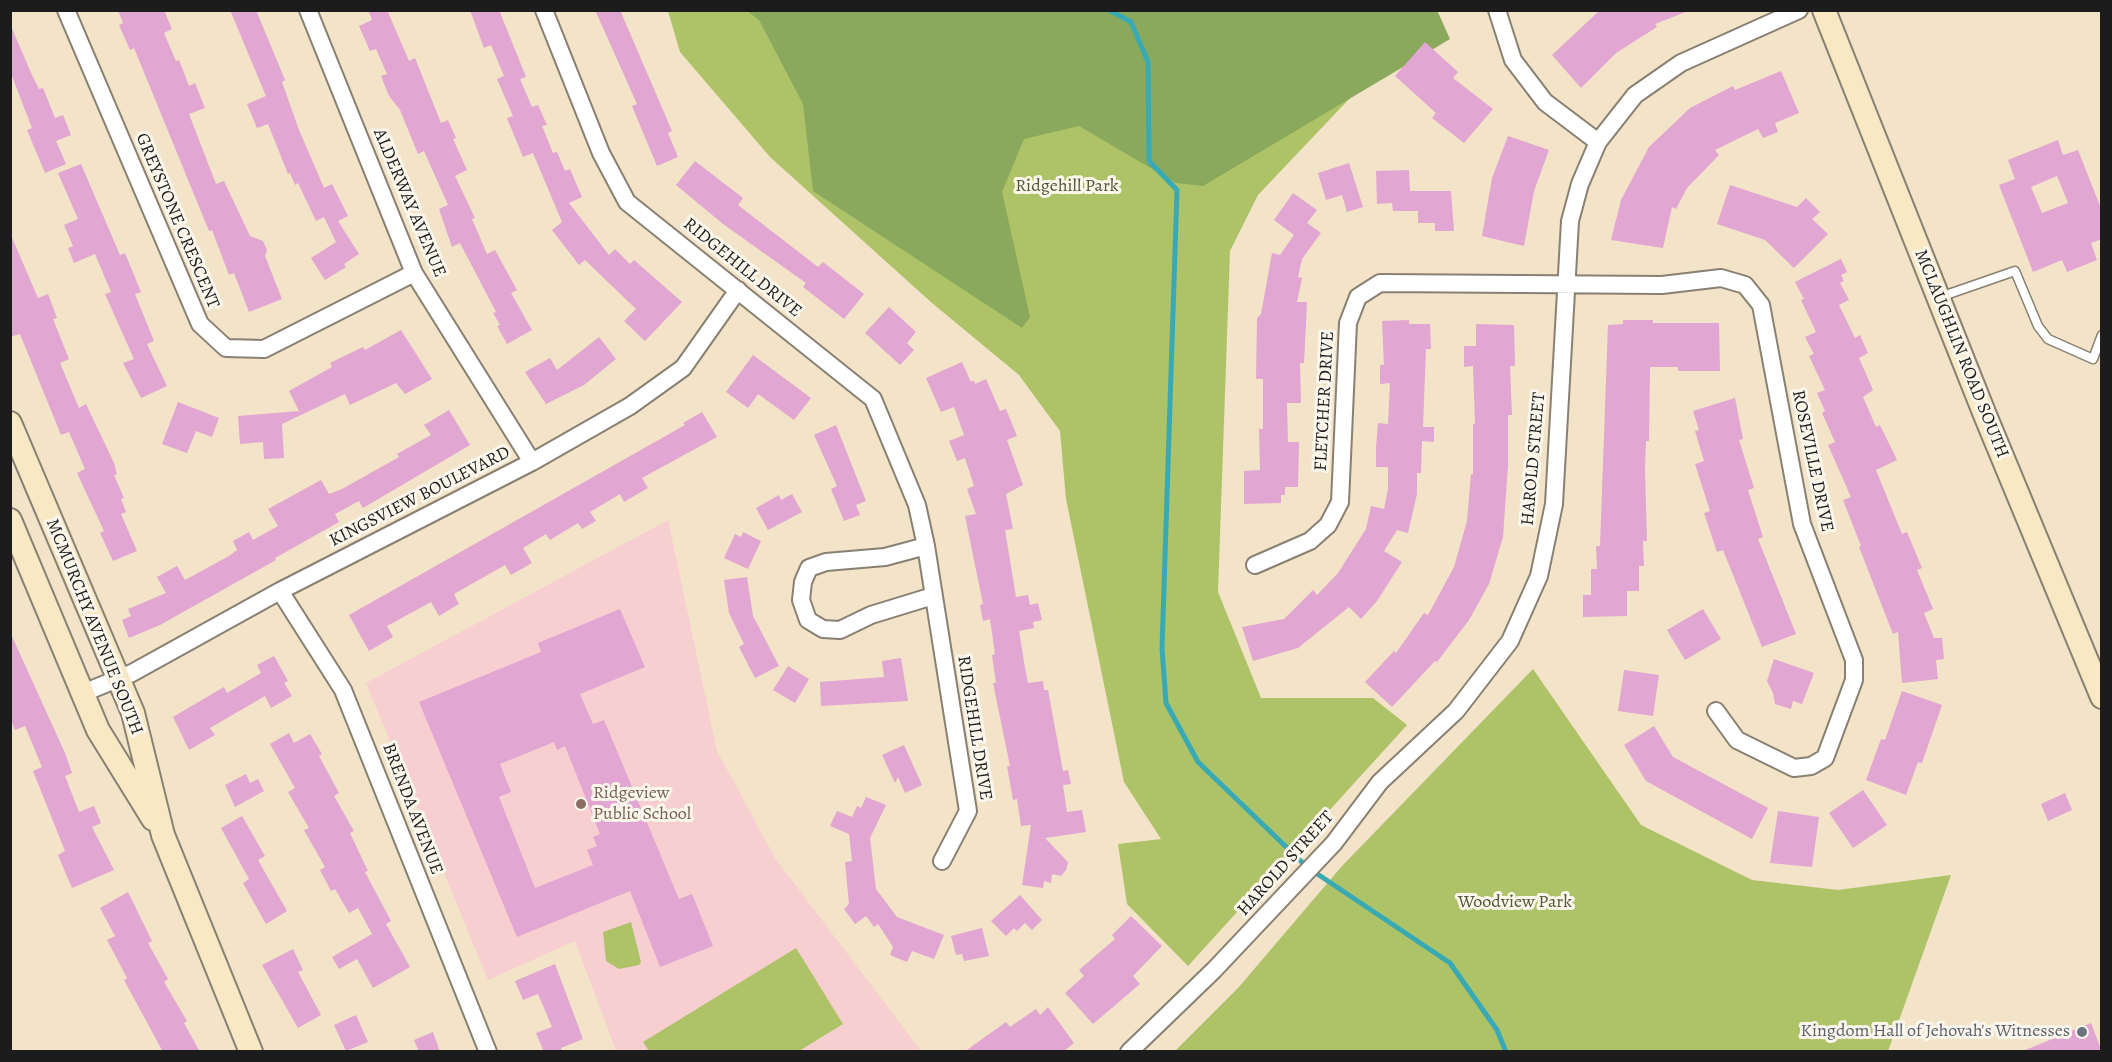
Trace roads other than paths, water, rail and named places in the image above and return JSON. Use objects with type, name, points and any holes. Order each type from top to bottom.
[{"type":"street","name":"GREYSTONE CRESCENT","points":[[66,10],[200,324],[226,348],[264,349],[414,273]]},
{"type":"street","name":"ALDERWAY AVENUE","points":[[308,10],[414,273],[531,462]]},
{"type":"street","name":"RIDGEHILL DRIVE","points":[[544,10],[601,153],[627,202],[873,399],[917,505],[926,546],[968,811],[942,861]]},
{"type":"street","points":[[1497,10],[1513,60],[1545,102],[1598,142]]},
{"type":"street","name":"HAROLD STREET","points":[[1129,1052],[1215,970],[1297,883],[1334,843],[1380,782],[1456,711],[1510,641],[1539,576],[1554,504],[1570,221],[1580,184],[1598,142],[1635,95],[1681,63],[1798,10]]},
{"type":"street","name":"MCLAUGHLIN ROAD SOUTH","points":[[1824,10],[1938,298],[2102,697]]},
{"type":"street","name":"ROSEVILLE DRIVE","points":[[1566,283],[1662,285],[1721,278],[1745,285],[1761,305],[1802,524],[1854,660],[1854,680],[1825,758],[1811,766],[1794,768],[1737,740],[1716,711]]},
{"type":"street","name":"FLETCHER DRIVE","points":[[1255,565],[1310,541],[1328,525],[1340,502],[1348,323],[1358,297],[1380,283],[1566,283]]},
{"type":"street","name":"KINGSVIEW BOULEVARD","points":[[83,693],[118,679],[280,591],[531,462],[630,406],[682,368],[738,290]]},
{"type":"street","name":"MCMURCHY AVENUE SOUTH","points":[[10,423],[135,720],[164,836],[251,1052]]},
{"type":"street","name":"MCMURCHY AVENUE SOUTH","points":[[10,520],[102,736],[164,836]]},
{"type":"street","points":[[926,546],[885,557],[826,562],[809,568],[803,582],[801,600],[808,620],[823,629],[840,630],[871,615],[933,596]]},
{"type":"street","name":"BRENDA AVENUE","points":[[280,591],[343,690],[488,1052]]},
{"type":"lane","points":[[1938,298],[2015,271],[2038,326],[2048,339],[2093,359],[2102,335]]},
{"type":"waterway","points":[[1109,10],[1131,22],[1148,62],[1149,161],[1177,190],[1162,648],[1166,703],[1198,762],[1307,867],[1450,963],[1497,1030],[1506,1052]]},
{"type":"place","name":"Ridgeview Public School","points":[[581,804]]},
{"type":"place","name":"Kingdom Hall of Jehovah's Witnesses","points":[[2082,1032]]},
{"type":"park label","name":"Ridgehill Park","points":[[1067,187]]},
{"type":"park label","name":"Woodview Park","points":[[1515,903]]}]
